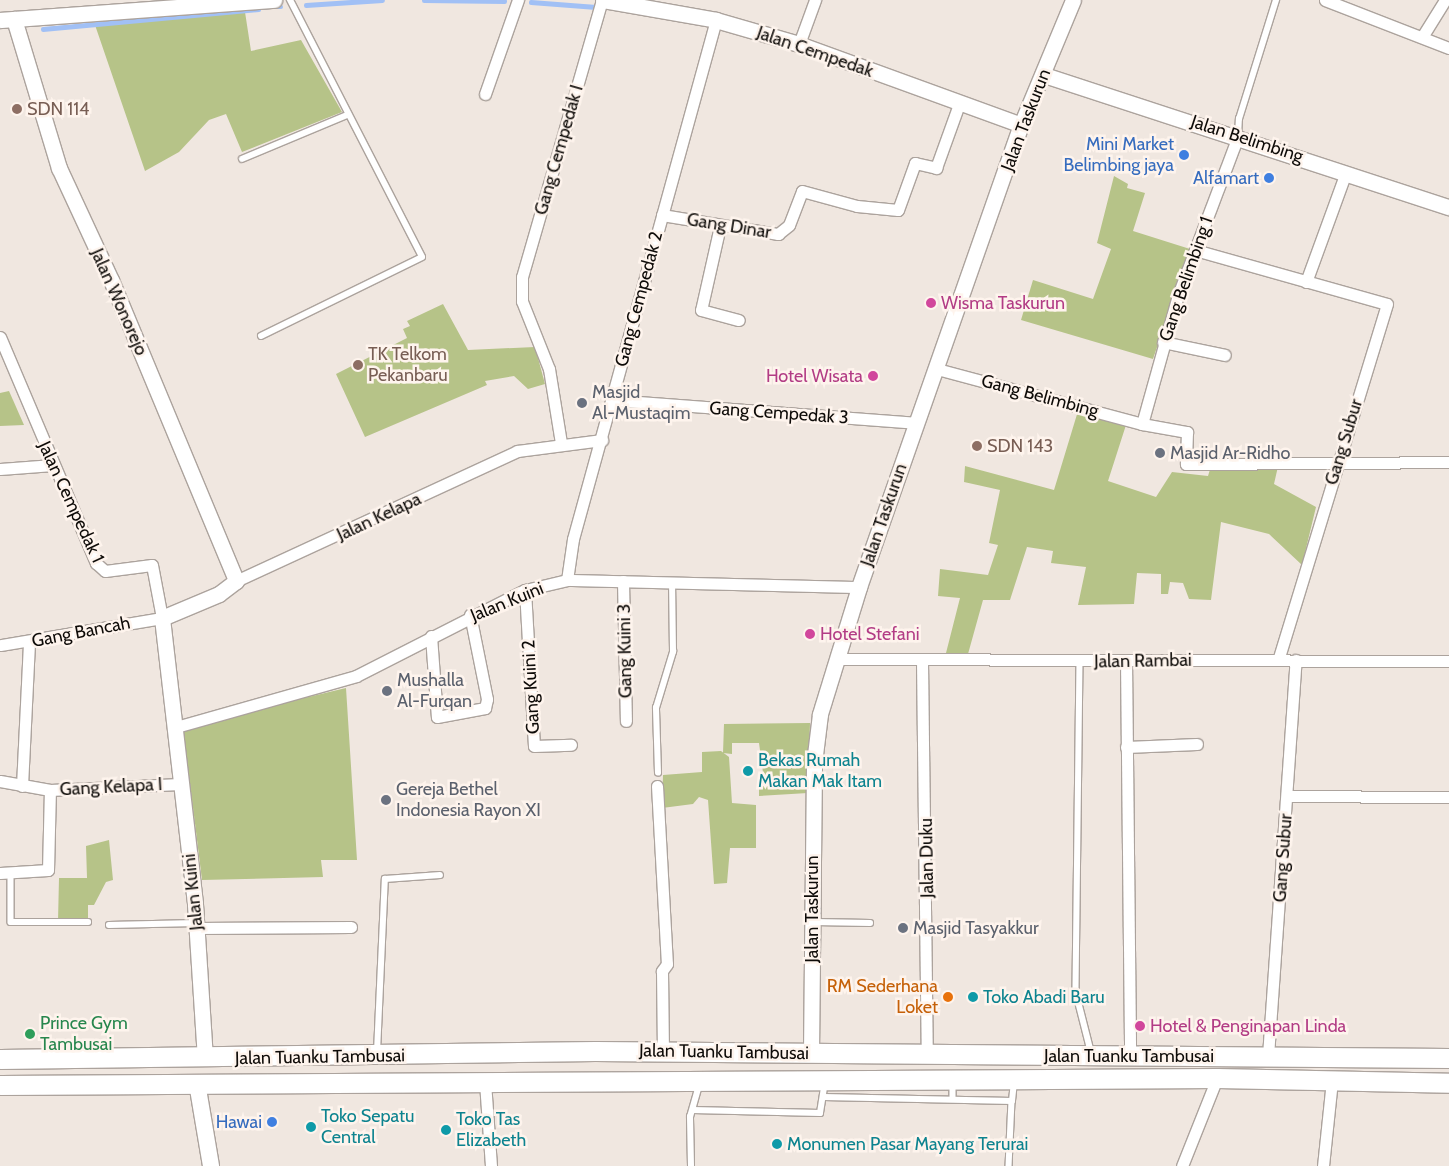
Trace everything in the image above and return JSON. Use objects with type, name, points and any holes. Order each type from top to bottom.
[{"type":"main road","name":"Jalan Tuanku Tambusai","points":[[0,1060],[377,1057],[663,1052],[1449,1058]]},
{"type":"main road","name":"Jalan Tuanku Tambusai","points":[[0,1084],[700,1081],[825,1089],[953,1080],[1217,1078],[1449,1083]]},
{"type":"main road","points":[[197,1083],[211,1166]]},
{"type":"street","points":[[7,19],[274,0]]},
{"type":"street","points":[[485,94],[518,0]]},
{"type":"street","name":"Jalan Cempedak","points":[[603,0],[716,20],[799,44],[959,104],[1021,125]]},
{"type":"street","name":"Gang Cempedak I","points":[[560,443],[549,369],[522,301],[528,251],[603,0]]},
{"type":"street","points":[[799,44],[815,0]]},
{"type":"street","name":"Jalan Taskurun","points":[[812,1053],[814,763],[820,714],[859,587],[1021,125],[1044,75],[1073,0]]},
{"type":"street","points":[[1325,0],[1449,48]]},
{"type":"street","points":[[1422,37],[1446,0]]},
{"type":"street","name":"Jalan Wonorejo","points":[[7,19],[59,168],[111,280],[236,581]]},
{"type":"street","name":"Gang Cempedak 2","points":[[567,580],[573,539],[602,440],[611,400],[716,20]]},
{"type":"street","name":"Jalan Belimbing","points":[[1044,75],[1238,136],[1449,207]]},
{"type":"street","name":"Gang Dinar","points":[[662,215],[764,234],[784,232],[802,191],[857,206],[898,210],[915,163],[936,168],[959,104]]},
{"type":"street","name":"Gang Belimbing 1","points":[[1142,424],[1163,342],[1238,136]]},
{"type":"street","points":[[1195,250],[1306,282],[1346,172]]},
{"type":"street","points":[[720,226],[701,310],[739,320]]},
{"type":"street","name":"Gang Subur","points":[[1278,660],[1387,304],[1306,282]]},
{"type":"street","name":"Jalan Cempedak 1","points":[[0,337],[53,465],[99,568],[147,563],[155,568],[162,618]]},
{"type":"street","points":[[1163,342],[1225,355]]},
{"type":"street","name":"Gang Belimbing","points":[[937,368],[1142,424],[1187,432],[1186,464],[1338,462]]},
{"type":"street","name":"Gang Cempedak 3","points":[[611,400],[916,423]]},
{"type":"street","name":"Jalan Kelapa","points":[[162,618],[236,581],[517,451],[560,443],[602,440]]},
{"type":"street","points":[[1338,462],[1449,462]]},
{"type":"street","points":[[0,469],[53,465]]},
{"type":"street","name":"Jalan Kuini","points":[[176,727],[356,676],[470,615],[525,590],[567,580],[859,587]]},
{"type":"street","name":"Gang Kuini 3","points":[[623,581],[626,720]]},
{"type":"street","name":"Gang Kuini 2","points":[[525,590],[534,746],[571,745]]},
{"type":"street","points":[[431,636],[437,717],[484,708],[487,699],[470,615]]},
{"type":"street","name":"Jalan Kuini","points":[[162,618],[176,727],[180,784],[197,926],[205,1058]]},
{"type":"street","name":"Gang Bancah","points":[[0,645],[29,642],[162,618]]},
{"type":"street","points":[[22,786],[29,642]]},
{"type":"street","name":"Jalan Rambai","points":[[836,659],[922,661],[1449,661]]},
{"type":"street","points":[[1126,660],[1130,1056]]},
{"type":"street","name":"Gang Subur","points":[[1268,1056],[1288,796],[1296,660]]},
{"type":"street","name":"Jalan Duku","points":[[922,661],[927,1054]]},
{"type":"street","points":[[1126,747],[1197,744]]},
{"type":"street","points":[[0,781],[50,790]]},
{"type":"street","name":"Gang Kelapa I","points":[[6,873],[48,870],[50,790],[180,784]]},
{"type":"street","points":[[657,786],[667,964],[662,971],[663,1052]]},
{"type":"street","points":[[1288,796],[1449,798]]},
{"type":"street","points":[[197,926],[350,928]]},
{"type":"street","points":[[1182,1166],[1217,1078]]},
{"type":"street","points":[[1323,1166],[1332,1080]]},
{"type":"street","points":[[485,1082],[491,1166]]},
{"type":"lane","points":[[261,336],[422,257],[347,115],[290,0]]},
{"type":"lane","points":[[1238,136],[1239,119],[1276,0]]},
{"type":"lane","points":[[242,159],[347,115]]},
{"type":"lane","points":[[658,773],[656,708],[673,652],[672,582]]},
{"type":"lane","points":[[1080,661],[1076,992],[1092,1056]]},
{"type":"lane","points":[[6,873],[10,922],[88,922]]},
{"type":"lane","points":[[377,1057],[384,882],[392,875],[440,875]]},
{"type":"lane","points":[[812,922],[870,923]]},
{"type":"lane","points":[[109,925],[197,926]]},
{"type":"lane","points":[[953,1080],[953,1099]]},
{"type":"lane","points":[[1009,1166],[1014,1080]]},
{"type":"lane","points":[[690,1166],[693,1110],[700,1081]]},
{"type":"lane","points":[[693,1110],[820,1113],[825,1089],[953,1099],[1012,1101]]},
{"type":"green space","points":[[245,12],[251,51],[301,40],[342,112],[242,152],[226,114],[209,120],[179,152],[145,171],[95,25]]},
{"type":"green space","points":[[1114,176],[1128,184],[1127,188],[1145,193],[1133,231],[1190,249],[1153,359],[1021,320],[1033,280],[1093,299],[1111,249],[1097,243]]},
{"type":"green space","points":[[443,304],[468,350],[535,347],[545,384],[528,389],[514,376],[485,381],[487,385],[365,437],[336,374],[407,338],[403,329],[410,326],[407,321]]},
{"type":"green space","points":[[9,391],[24,425],[0,426],[0,393]]},
{"type":"green space","points":[[1078,411],[1126,425],[1108,481],[1156,497],[1172,472],[1208,476],[1212,463],[1279,462],[1274,484],[1316,507],[1302,565],[1269,534],[1221,522],[1211,600],[1189,599],[1183,583],[1170,582],[1168,594],[1161,594],[1161,574],[1137,573],[1134,604],[1078,605],[1086,567],[1051,563],[1053,551],[1027,547],[1010,600],[983,600],[968,654],[946,653],[960,598],[938,596],[940,569],[988,575],[998,545],[989,543],[1000,490],[964,482],[965,466],[1054,490]]},
{"type":"green space","points":[[346,688],[357,860],[321,860],[323,877],[202,880],[183,727]]},
{"type":"green space","points":[[810,723],[808,793],[759,796],[759,780],[764,780],[759,743],[732,743],[732,754],[723,753],[724,724]]},
{"type":"green space","points":[[721,751],[729,757],[732,803],[756,805],[756,848],[730,848],[727,883],[714,884],[708,800],[699,797],[693,804],[662,808],[663,775],[702,772],[702,752]]},
{"type":"green space","points":[[109,840],[113,880],[106,882],[94,905],[88,905],[88,922],[58,921],[59,878],[87,878],[86,846]]},
{"type":"waterway","points":[[306,5],[382,0]]},
{"type":"waterway","points":[[424,0],[504,1]]},
{"type":"waterway","points":[[531,2],[596,7]]},
{"type":"waterway","points":[[270,7],[281,7]]},
{"type":"waterway","points":[[43,29],[258,9]]},
{"type":"place","name":"SDN 114","points":[[17,109]]},
{"type":"place","name":"Mini Market Belimbing jaya","points":[[1184,155]]},
{"type":"place","name":"Alfamart","points":[[1269,178]]},
{"type":"place","name":"Wisma Taskurun","points":[[931,303]]},
{"type":"place","name":"TK Telkom Pekanbaru","points":[[358,365]]},
{"type":"place","name":"Hotel Wisata","points":[[873,376]]},
{"type":"place","name":"Masjid Al-Mustaqim","points":[[582,403]]},
{"type":"place","name":"SDN 143","points":[[977,446]]},
{"type":"place","name":"Masjid Ar-Ridho","points":[[1160,453]]},
{"type":"place","name":"Hotel Stefani","points":[[810,634]]},
{"type":"place","name":"Mushalla Al-Furqan","points":[[387,691]]},
{"type":"place","name":"Bekas Rumah Makan Mak Itam","points":[[748,771]]},
{"type":"place","name":"Gereja Bethel Indonesia Rayon XI","points":[[386,800]]},
{"type":"place","name":"Masjid Tasyakkur","points":[[903,928]]},
{"type":"place","name":"RM Sederhana Loket","points":[[948,997]]},
{"type":"place","name":"Toko Abadi Baru","points":[[973,997]]},
{"type":"place","name":"Hotel & Penginapan Linda","points":[[1140,1026]]},
{"type":"place","name":"Prince Gym Tambusai","points":[[30,1034]]},
{"type":"place","name":"Hawai","points":[[272,1122]]},
{"type":"place","name":"Toko Sepatu Central","points":[[311,1127]]},
{"type":"place","name":"Toko Tas Elizabeth","points":[[446,1130]]},
{"type":"place","name":"Monumen Pasar Mayang Terurai","points":[[777,1144]]}]
